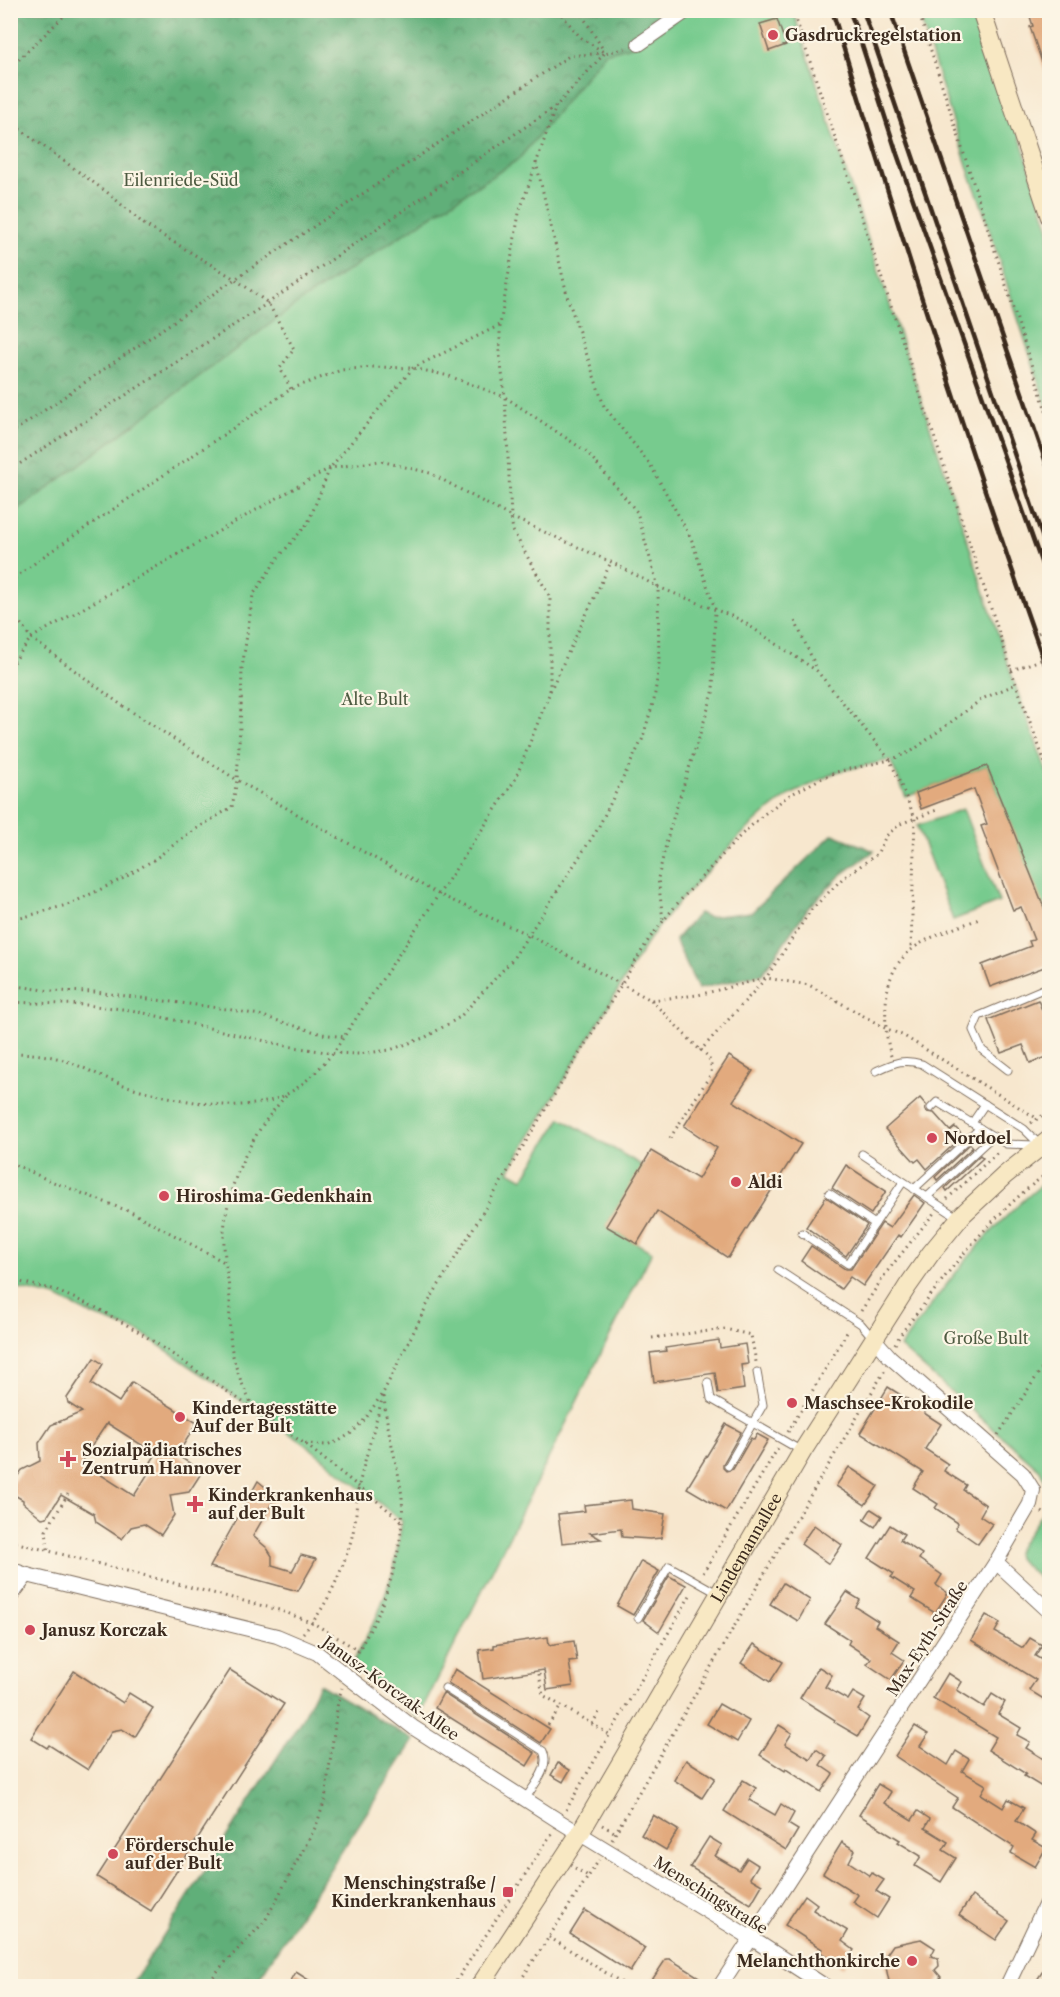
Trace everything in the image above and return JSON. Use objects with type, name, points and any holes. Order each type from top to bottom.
[{"type":"street","points":[[639,44],[688,10]]},
{"type":"street","points":[[981,10],[1050,217]]},
{"type":"street","name":"Lindemannallee","points":[[480,1986],[580,1833],[802,1452],[873,1338],[925,1262],[959,1219],[1005,1175],[1045,1142]]},
{"type":"street","name":"Max-Eyth-Straße","points":[[720,1986],[996,1562],[1030,1504],[1033,1490],[1023,1474],[890,1357],[873,1338]]},
{"type":"street","points":[[996,1562],[1050,1612]]},
{"type":"street","name":"Janusz-Korczak-Allee","points":[[10,1569],[294,1642],[317,1653],[414,1728],[580,1833]]},
{"type":"street","points":[[10,1597],[27,1575]]},
{"type":"street","name":"Menschingstraße","points":[[580,1833],[825,1986]]},
{"type":"street","points":[[1007,1986],[1050,1895]]},
{"type":"lane","points":[[1008,1070],[982,1050],[973,1030],[979,1016],[1050,986]]},
{"type":"lane","points":[[876,1071],[908,1059],[922,1064],[1045,1142]]},
{"type":"lane","points":[[931,1108],[937,1102],[1006,1144],[1045,1142]]},
{"type":"lane","points":[[972,1123],[985,1104]]},
{"type":"lane","points":[[914,1189],[980,1128]]},
{"type":"lane","points":[[927,1197],[993,1136]]},
{"type":"lane","points":[[862,1154],[959,1219]]},
{"type":"lane","points":[[802,1233],[848,1264],[903,1182]]},
{"type":"lane","points":[[829,1193],[875,1224]]},
{"type":"lane","points":[[778,1270],[861,1324],[873,1338]]},
{"type":"lane","points":[[728,1466],[763,1405],[758,1372]]},
{"type":"lane","points":[[708,1382],[711,1399],[802,1452]]},
{"type":"lane","points":[[638,1618],[669,1566],[719,1595]]},
{"type":"lane","points":[[446,1688],[543,1751],[547,1758],[545,1767],[525,1799]]},
{"type":"path","points":[[10,68],[70,10]]},
{"type":"path","points":[[558,10],[580,37],[605,53]]},
{"type":"path","points":[[579,10],[605,53]]},
{"type":"path","points":[[793,10],[1011,670],[1050,776]]},
{"type":"path","points":[[918,10],[1050,423]]},
{"type":"path","points":[[10,434],[235,279],[569,56],[605,53],[639,44]]},
{"type":"path","points":[[10,470],[268,303],[556,106],[605,53]]},
{"type":"path","points":[[550,692],[550,597],[513,531],[511,517],[500,325],[519,213],[556,106]]},
{"type":"path","points":[[10,122],[108,193],[146,225],[235,279],[268,303],[294,349],[280,368],[291,389]]},
{"type":"path","points":[[536,162],[568,299],[604,406],[651,466],[691,538],[715,609],[713,693],[670,828],[658,878],[663,921]]},
{"type":"path","points":[[10,921],[70,904],[122,879],[232,807],[237,780],[242,668],[253,595],[278,558],[308,523],[330,468],[413,368],[500,325]]},
{"type":"path","points":[[10,582],[44,556],[291,389],[341,370],[372,367],[413,368],[449,376],[505,397],[587,452],[637,512],[658,587],[659,665],[654,700],[642,740],[597,831],[512,960],[459,1017],[426,1037],[390,1050],[359,1054],[333,1053],[287,1046],[131,1010],[86,1005],[10,1002]]},
{"type":"path","points":[[10,667],[31,638],[330,468],[381,461],[430,473],[511,517],[611,562],[658,587],[739,619],[817,670]]},
{"type":"path","points":[[254,1409],[239,1380],[233,1358],[224,1244],[230,1196],[239,1172],[261,1127],[273,1110],[333,1053],[515,780],[550,692],[611,562]]},
{"type":"path","points":[[10,609],[31,638],[120,704],[237,780],[438,894],[529,935],[651,1000],[709,1056],[712,1066],[711,1074],[670,1138]]},
{"type":"path","points":[[795,621],[817,670],[890,760],[915,818],[911,949]]},
{"type":"path","points":[[1038,633],[1048,629],[1050,638]]},
{"type":"path","points":[[1011,670],[1050,657]]},
{"type":"path","points":[[305,1444],[326,1445],[339,1441],[353,1432],[366,1418],[384,1391],[429,1301],[649,939],[676,905],[740,836],[788,796],[836,772],[890,760],[912,751],[982,699],[1016,684]]},
{"type":"path","points":[[701,1050],[766,978],[811,910],[842,879],[877,854],[886,836],[900,824],[937,810]]},
{"type":"path","points":[[893,1063],[885,1028],[886,989],[895,966],[911,949],[930,937],[979,919]]},
{"type":"path","points":[[651,1000],[698,995],[766,978],[809,985],[885,1028],[904,1036],[1038,1119]]},
{"type":"path","points":[[10,985],[51,991],[94,992],[227,1009],[259,1015],[322,1034],[344,1037]]},
{"type":"path","points":[[10,1053],[32,1054],[68,1061],[124,1084],[202,1104],[217,1106],[258,1102],[290,1093]]},
{"type":"path","points":[[10,1162],[133,1214],[226,1263]]},
{"type":"path","points":[[517,1986],[606,1849],[790,1528],[885,1370],[897,1342],[948,1271],[1025,1189],[1050,1171]]},
{"type":"path","points":[[10,1280],[52,1288],[95,1307],[141,1333],[305,1444],[402,1521]]},
{"type":"path","points":[[652,1338],[725,1329],[752,1335],[758,1372]]},
{"type":"path","points":[[991,1446],[1050,1356]]},
{"type":"path","points":[[294,1642],[313,1623],[341,1569],[350,1545],[356,1520],[359,1487],[384,1391]]},
{"type":"path","points":[[206,1986],[265,1921],[316,1826],[325,1800],[338,1701],[346,1675],[378,1614],[394,1569],[402,1521],[401,1490],[387,1425],[384,1391]]},
{"type":"path","points":[[48,1550],[46,1531],[68,1494]]},
{"type":"path","points":[[10,1540],[264,1606],[313,1623],[358,1650]]},
{"type":"path","points":[[539,1674],[543,1695],[609,1734]]},
{"type":"path","points":[[548,1725],[561,1706]]},
{"type":"path","points":[[592,1724],[601,1709]]},
{"type":"path","points":[[453,1986],[559,1821]]},
{"type":"path","points":[[549,1937],[627,1986]]},
{"type":"green space","name":"Eilenriede-Süd","points":[[11,11],[688,11],[639,44],[605,53],[519,159],[304,299],[11,516]]},
{"type":"green space","name":"Alte Bult","points":[[688,11],[793,11],[1015,685],[1049,778],[1049,922],[987,766],[906,797],[890,760],[836,772],[788,796],[740,836],[676,905],[649,939],[509,1171],[523,1179],[561,1118],[643,1166],[606,1226],[652,1252],[418,1718],[352,1664],[378,1614],[394,1569],[402,1521],[305,1444],[141,1333],[92,1315],[56,1297],[11,1287],[10,516],[304,299],[519,159],[605,53],[639,44]]},
{"type":"green space","points":[[918,11],[980,11],[1049,229],[1049,414],[970,175]]},
{"type":"green space","points":[[963,809],[999,902],[953,920],[917,826]]},
{"type":"green space","points":[[833,834],[874,851],[840,876],[808,908],[762,974],[698,989],[675,940],[699,913],[708,917],[752,912]]},
{"type":"green space","name":"Große Bult","points":[[1049,1179],[1049,1491],[1040,1470],[900,1347],[968,1257],[1006,1217]]},
{"type":"green space","points":[[1049,1497],[1050,1587],[1017,1558],[1016,1552],[1046,1507]]},
{"type":"green space","points":[[319,1684],[414,1740],[254,1986],[131,1986],[300,1722]]},
{"type":"building","points":[[1028,10],[1050,10],[1050,76],[1047,77],[1030,27],[1033,26]]},
{"type":"building","name":"Gasdruckregelstation","points":[[777,19],[786,45],[769,51],[760,24]]},
{"type":"building","points":[[987,766],[1050,922],[1050,965],[990,987],[982,965],[1031,946],[1029,941],[1034,940],[1021,907],[1013,910],[981,826],[987,824],[974,789],[921,809],[916,793]]},
{"type":"building","points":[[1038,1000],[1050,1030],[1050,1056],[1030,1063],[1023,1045],[1001,1053],[988,1020]]},
{"type":"building","points":[[729,1056],[753,1071],[733,1101],[801,1144],[728,1258],[657,1211],[637,1244],[606,1226],[651,1151],[698,1179],[717,1148],[684,1126]]},
{"type":"building","points":[[920,1098],[926,1105],[927,1112],[934,1113],[950,1131],[955,1127],[963,1136],[927,1169],[919,1159],[915,1162],[885,1129]]},
{"type":"building","points":[[970,1144],[973,1147],[937,1180],[935,1177]]},
{"type":"building","points":[[980,1155],[983,1158],[947,1191],[945,1188]]},
{"type":"building","points":[[846,1165],[886,1191],[871,1214],[832,1188]]},
{"type":"building","points":[[914,1195],[925,1203],[901,1237],[898,1235],[863,1286],[850,1277],[841,1289],[801,1261],[811,1246],[845,1269],[851,1269],[882,1223],[890,1228]]},
{"type":"building","points":[[826,1197],[867,1225],[846,1256],[806,1227]]},
{"type":"building","points":[[719,1340],[720,1348],[745,1344],[748,1364],[741,1365],[744,1389],[718,1393],[715,1373],[654,1382],[650,1353],[666,1351],[665,1348]]},
{"type":"building","name":"Sozialpädiatrisches Zentrum Hannover","points":[[94,1358],[103,1364],[91,1384],[119,1402],[132,1382],[197,1423],[177,1455],[200,1470],[200,1475],[189,1492],[170,1495],[174,1515],[161,1535],[144,1524],[131,1527],[122,1539],[96,1522],[94,1514],[61,1495],[47,1517],[42,1518],[23,1503],[23,1500],[11,1493],[10,1486],[22,1470],[40,1461],[39,1443],[51,1425],[82,1412],[68,1403],[67,1398]],"holes":[[[107,1423],[156,1454],[151,1462],[154,1464],[134,1496],[81,1462]]]},
{"type":"building","points":[[888,1387],[926,1411],[924,1413],[941,1424],[925,1449],[948,1464],[944,1471],[966,1485],[963,1490],[986,1505],[980,1516],[992,1524],[978,1544],[955,1528],[958,1523],[935,1508],[938,1504],[913,1488],[923,1472],[860,1433]]},
{"type":"building","points":[[726,1424],[741,1432],[723,1464],[726,1471],[733,1469],[751,1438],[754,1440],[757,1434],[768,1440],[726,1511],[687,1488]]},
{"type":"building","points":[[849,1467],[878,1486],[865,1505],[836,1486]]},
{"type":"building","points":[[258,1481],[276,1496],[253,1536],[267,1548],[272,1556],[272,1565],[292,1571],[301,1555],[316,1559],[298,1591],[210,1567]]},
{"type":"building","points":[[631,1500],[632,1509],[665,1514],[661,1538],[622,1537],[621,1529],[590,1533],[601,1539],[562,1543],[558,1514],[585,1511],[584,1505]]},
{"type":"building","points":[[871,1509],[882,1516],[875,1527],[864,1520]]},
{"type":"building","points":[[814,1525],[842,1545],[829,1564],[801,1544]]},
{"type":"building","points":[[890,1525],[904,1534],[900,1540],[922,1554],[919,1559],[942,1575],[936,1585],[948,1593],[935,1613],[911,1598],[915,1592],[891,1577],[894,1574],[869,1558]]},
{"type":"building","points":[[641,1561],[659,1571],[633,1615],[617,1606]]},
{"type":"building","points":[[669,1576],[686,1585],[659,1632],[643,1620]]},
{"type":"building","points":[[783,1583],[810,1600],[798,1621],[770,1604]]},
{"type":"building","points":[[847,1592],[860,1600],[856,1607],[878,1621],[875,1626],[899,1641],[892,1652],[904,1660],[891,1680],[867,1664],[871,1659],[848,1644],[850,1640],[825,1624]]},
{"type":"building","points":[[986,1615],[1000,1623],[995,1632],[1023,1648],[1030,1638],[1042,1645],[1035,1656],[1047,1663],[1050,1659],[1050,1703],[1029,1690],[1036,1680],[971,1640]]},
{"type":"building","points":[[548,1637],[549,1645],[574,1641],[577,1661],[569,1662],[573,1686],[547,1690],[544,1670],[483,1679],[479,1650],[494,1648],[494,1645]]},
{"type":"building","points":[[754,1644],[783,1662],[770,1682],[741,1663]]},
{"type":"building","points":[[819,1667],[832,1675],[825,1687],[848,1700],[853,1692],[865,1699],[858,1710],[869,1718],[858,1736],[800,1698]]},
{"type":"building","points":[[455,1669],[550,1729],[541,1743],[448,1683]]},
{"type":"building","points":[[230,1670],[284,1704],[151,1911],[97,1877]]},
{"type":"building","points":[[74,1671],[123,1703],[129,1693],[153,1708],[135,1737],[122,1729],[112,1731],[88,1770],[49,1745],[47,1748],[31,1738]]},
{"type":"building","points":[[948,1673],[962,1682],[957,1690],[984,1707],[992,1694],[1005,1702],[998,1714],[1021,1728],[1017,1735],[1030,1742],[1026,1748],[1050,1763],[1050,1792],[988,1750],[996,1737],[933,1698]]},
{"type":"building","points":[[443,1693],[535,1753],[527,1766],[435,1708]]},
{"type":"building","points":[[719,1704],[749,1721],[737,1742],[707,1724]]},
{"type":"building","points":[[779,1725],[792,1733],[785,1744],[810,1759],[816,1749],[826,1756],[820,1765],[833,1774],[821,1792],[760,1755]]},
{"type":"building","points":[[915,1726],[928,1734],[920,1746],[948,1765],[956,1751],[969,1759],[962,1771],[986,1785],[981,1794],[1003,1808],[1008,1799],[1024,1808],[1016,1821],[1036,1834],[1032,1840],[1046,1848],[1035,1867],[1011,1853],[1014,1847],[952,1807],[958,1798],[895,1756]]},
{"type":"building","points":[[686,1760],[715,1778],[702,1798],[674,1780]]},
{"type":"building","points":[[558,1763],[570,1770],[563,1782],[551,1775]]},
{"type":"building","points":[[743,1780],[756,1788],[749,1800],[775,1815],[781,1804],[794,1813],[788,1824],[798,1830],[786,1850],[724,1811]]},
{"type":"building","points":[[878,1784],[891,1792],[884,1803],[912,1820],[918,1811],[930,1819],[925,1828],[948,1842],[943,1850],[956,1858],[941,1882],[915,1866],[921,1856],[859,1815]]},
{"type":"building","points":[[653,1815],[678,1830],[666,1850],[641,1835]]},
{"type":"building","points":[[709,1837],[722,1845],[715,1856],[739,1870],[747,1858],[758,1865],[750,1878],[762,1885],[751,1904],[690,1867]]},
{"type":"building","points":[[842,1842],[855,1850],[849,1862],[870,1876],[872,1873],[884,1880],[876,1891],[889,1899],[877,1918],[853,1902],[858,1895],[823,1873]]},
{"type":"building","points":[[805,1895],[817,1904],[813,1910],[848,1931],[842,1941],[854,1950],[843,1967],[820,1952],[822,1949],[785,1925]]},
{"type":"building","points":[[972,1896],[1009,1921],[996,1940],[959,1915]]},
{"type":"building","points":[[585,1910],[645,1948],[630,1972],[570,1934]]},
{"type":"building","name":"Melanchthonkirche","points":[[921,1939],[935,1948],[931,1956],[938,1958],[939,1966],[935,1970],[941,1977],[934,1986],[890,1986],[884,1958],[893,1945]]},
{"type":"building","points":[[666,1959],[670,1959],[699,1977],[693,1986],[663,1986],[652,1980]]},
{"type":"building","points":[[1050,1960],[1050,1986],[1033,1986]]},
{"type":"building","points":[[296,1972],[318,1986],[288,1986]]},
{"type":"railway","points":[[832,10],[937,345],[1050,678]]},
{"type":"railway","points":[[849,10],[897,154],[1050,587]]},
{"type":"railway","points":[[863,10],[1050,559]]},
{"type":"railway","points":[[890,10],[1050,474]]},
{"type":"place","name":"Gasdruckregelstation","points":[[773,35]]},
{"type":"place","name":"Nordoel","points":[[932,1138]]},
{"type":"place","name":"Aldi","points":[[736,1182]]},
{"type":"place","name":"Hiroshima-Gedenkhain","points":[[164,1196]]},
{"type":"place","name":"Maschsee-Krokodile","points":[[792,1403]]},
{"type":"place","name":"Kindertagesstätte Auf der Bult","points":[[180,1417]]},
{"type":"place","name":"Sozialpädiatrisches Zentrum Hannover","points":[[68,1459]]},
{"type":"place","name":"Kinderkrankenhaus auf der Bult","points":[[195,1504]]},
{"type":"place","name":"Janusz Korczak","points":[[30,1630]]},
{"type":"place","name":"Förderschule auf der Bult","points":[[113,1854]]},
{"type":"place","name":"Menschingstraße / Kinderkrankenhaus","points":[[508,1892]]},
{"type":"place","name":"Melanchthonkirche","points":[[912,1961]]}]
